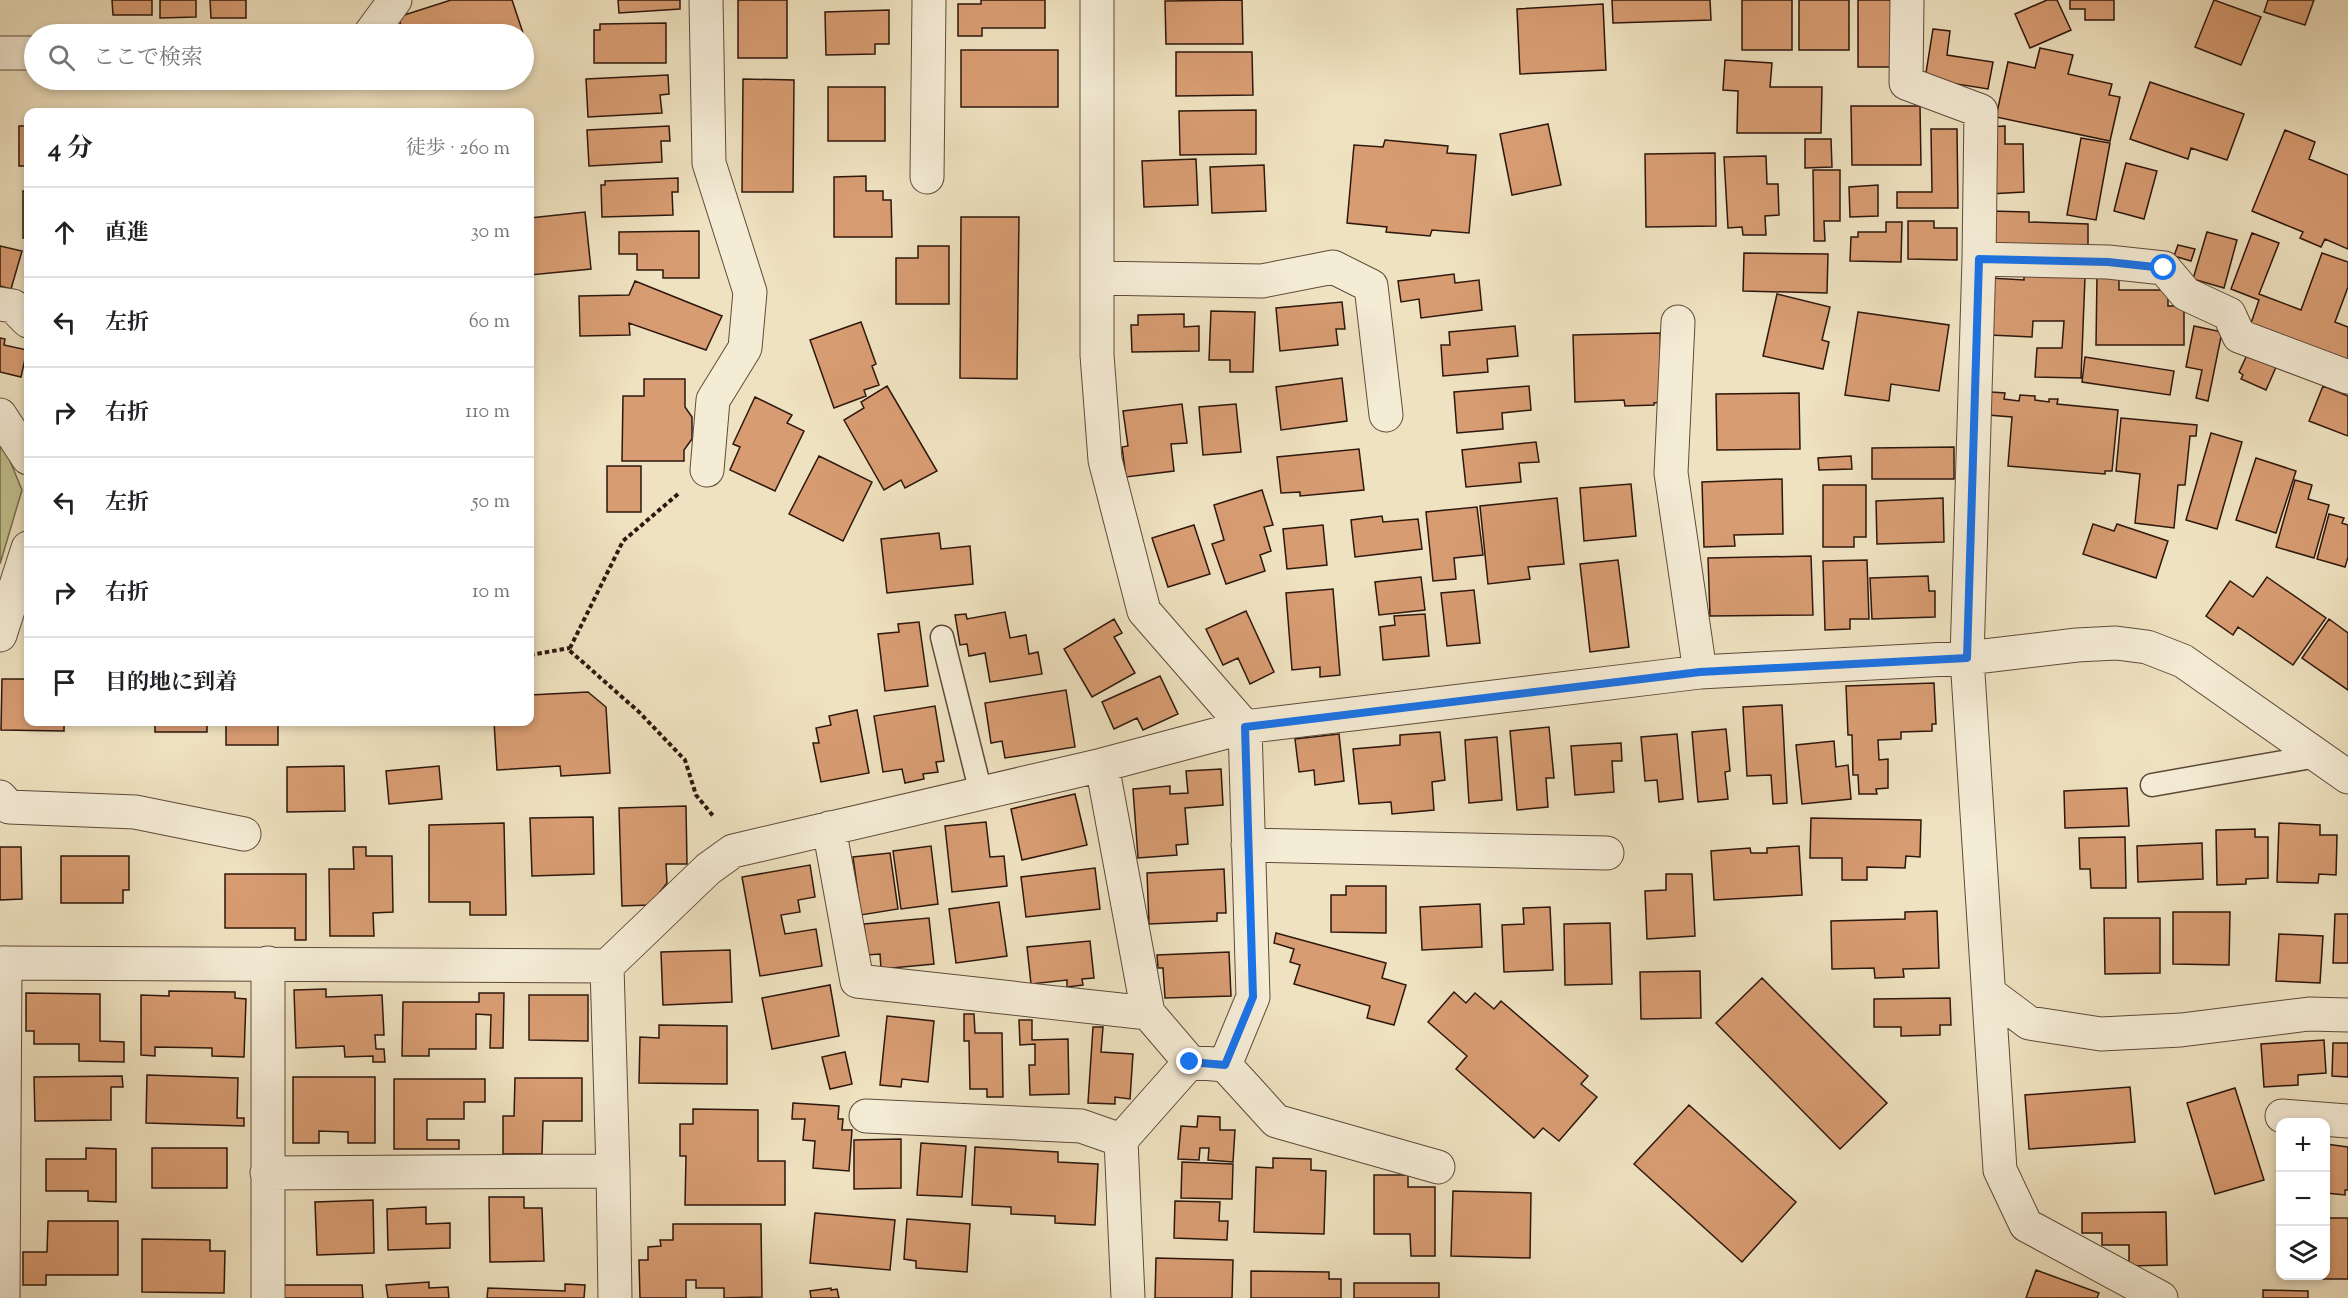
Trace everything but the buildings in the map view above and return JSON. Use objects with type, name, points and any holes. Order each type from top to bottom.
[{"type":"street","points":[[377,24],[395,0]]},
{"type":"street","points":[[706,0],[709,163],[750,292],[745,348],[713,400],[707,470]]},
{"type":"street","points":[[927,177],[929,0]]},
{"type":"street","points":[[1097,0],[1097,355],[1105,460],[1144,611],[1245,727],[1253,997],[1225,1065]]},
{"type":"street","points":[[1907,0],[1906,83],[1981,111],[1967,658],[2000,1170],[2026,1225],[2161,1298]]},
{"type":"street","points":[[0,53],[24,53]]},
{"type":"street","points":[[1979,259],[2108,262],[2164,268],[2186,294],[2229,314],[2240,336],[2348,377]]},
{"type":"street","points":[[1097,278],[1262,281],[1333,267],[1371,286],[1386,415]]},
{"type":"street","points":[[0,304],[13,306],[24,317]]},
{"type":"street","points":[[1678,322],[1671,473],[1700,672]]},
{"type":"street","points":[[0,415],[24,452]]},
{"type":"street","points":[[0,635],[24,560]]},
{"type":"street","points":[[3,1298],[2,963],[607,966],[708,869],[733,851],[1102,765],[1245,727],[1700,672],[1967,658],[2077,645],[2116,643],[2147,647],[2183,661],[2348,777]]},
{"type":"street","points":[[1102,765],[1148,1013],[1190,1062],[1225,1065],[1276,1121],[1438,1167]]},
{"type":"street","points":[[0,797],[9,807],[135,812],[244,834]]},
{"type":"street","points":[[829,828],[857,981],[1148,1013]]},
{"type":"street","points":[[1248,845],[1607,853]]},
{"type":"street","points":[[268,963],[268,1298]]},
{"type":"street","points":[[607,966],[615,1298]]},
{"type":"street","points":[[1989,993],[2029,1023],[2101,1034],[2181,1030],[2309,1014],[2348,1015]]},
{"type":"street","points":[[1128,1298],[1121,1140],[1190,1062]]},
{"type":"street","points":[[866,1116],[1081,1126],[1121,1140]]},
{"type":"street","points":[[2282,1116],[2348,1121]]},
{"type":"street","points":[[267,1173],[613,1171]]},
{"type":"lane","points":[[942,637],[981,793]]},
{"type":"lane","points":[[2152,785],[2317,756]]},
{"type":"path","points":[[707,470],[623,541],[569,650],[639,712],[685,760],[696,795],[725,830],[733,851]]},
{"type":"path","points":[[534,654],[570,648]]},
{"type":"green space","points":[[0,446],[8,456],[22,490],[0,564]]},
{"type":"route","points":[[1190,1062],[1225,1065],[1253,997],[1245,727],[1700,672],[1967,658],[1979,259],[2108,262],[2164,268]]}]
